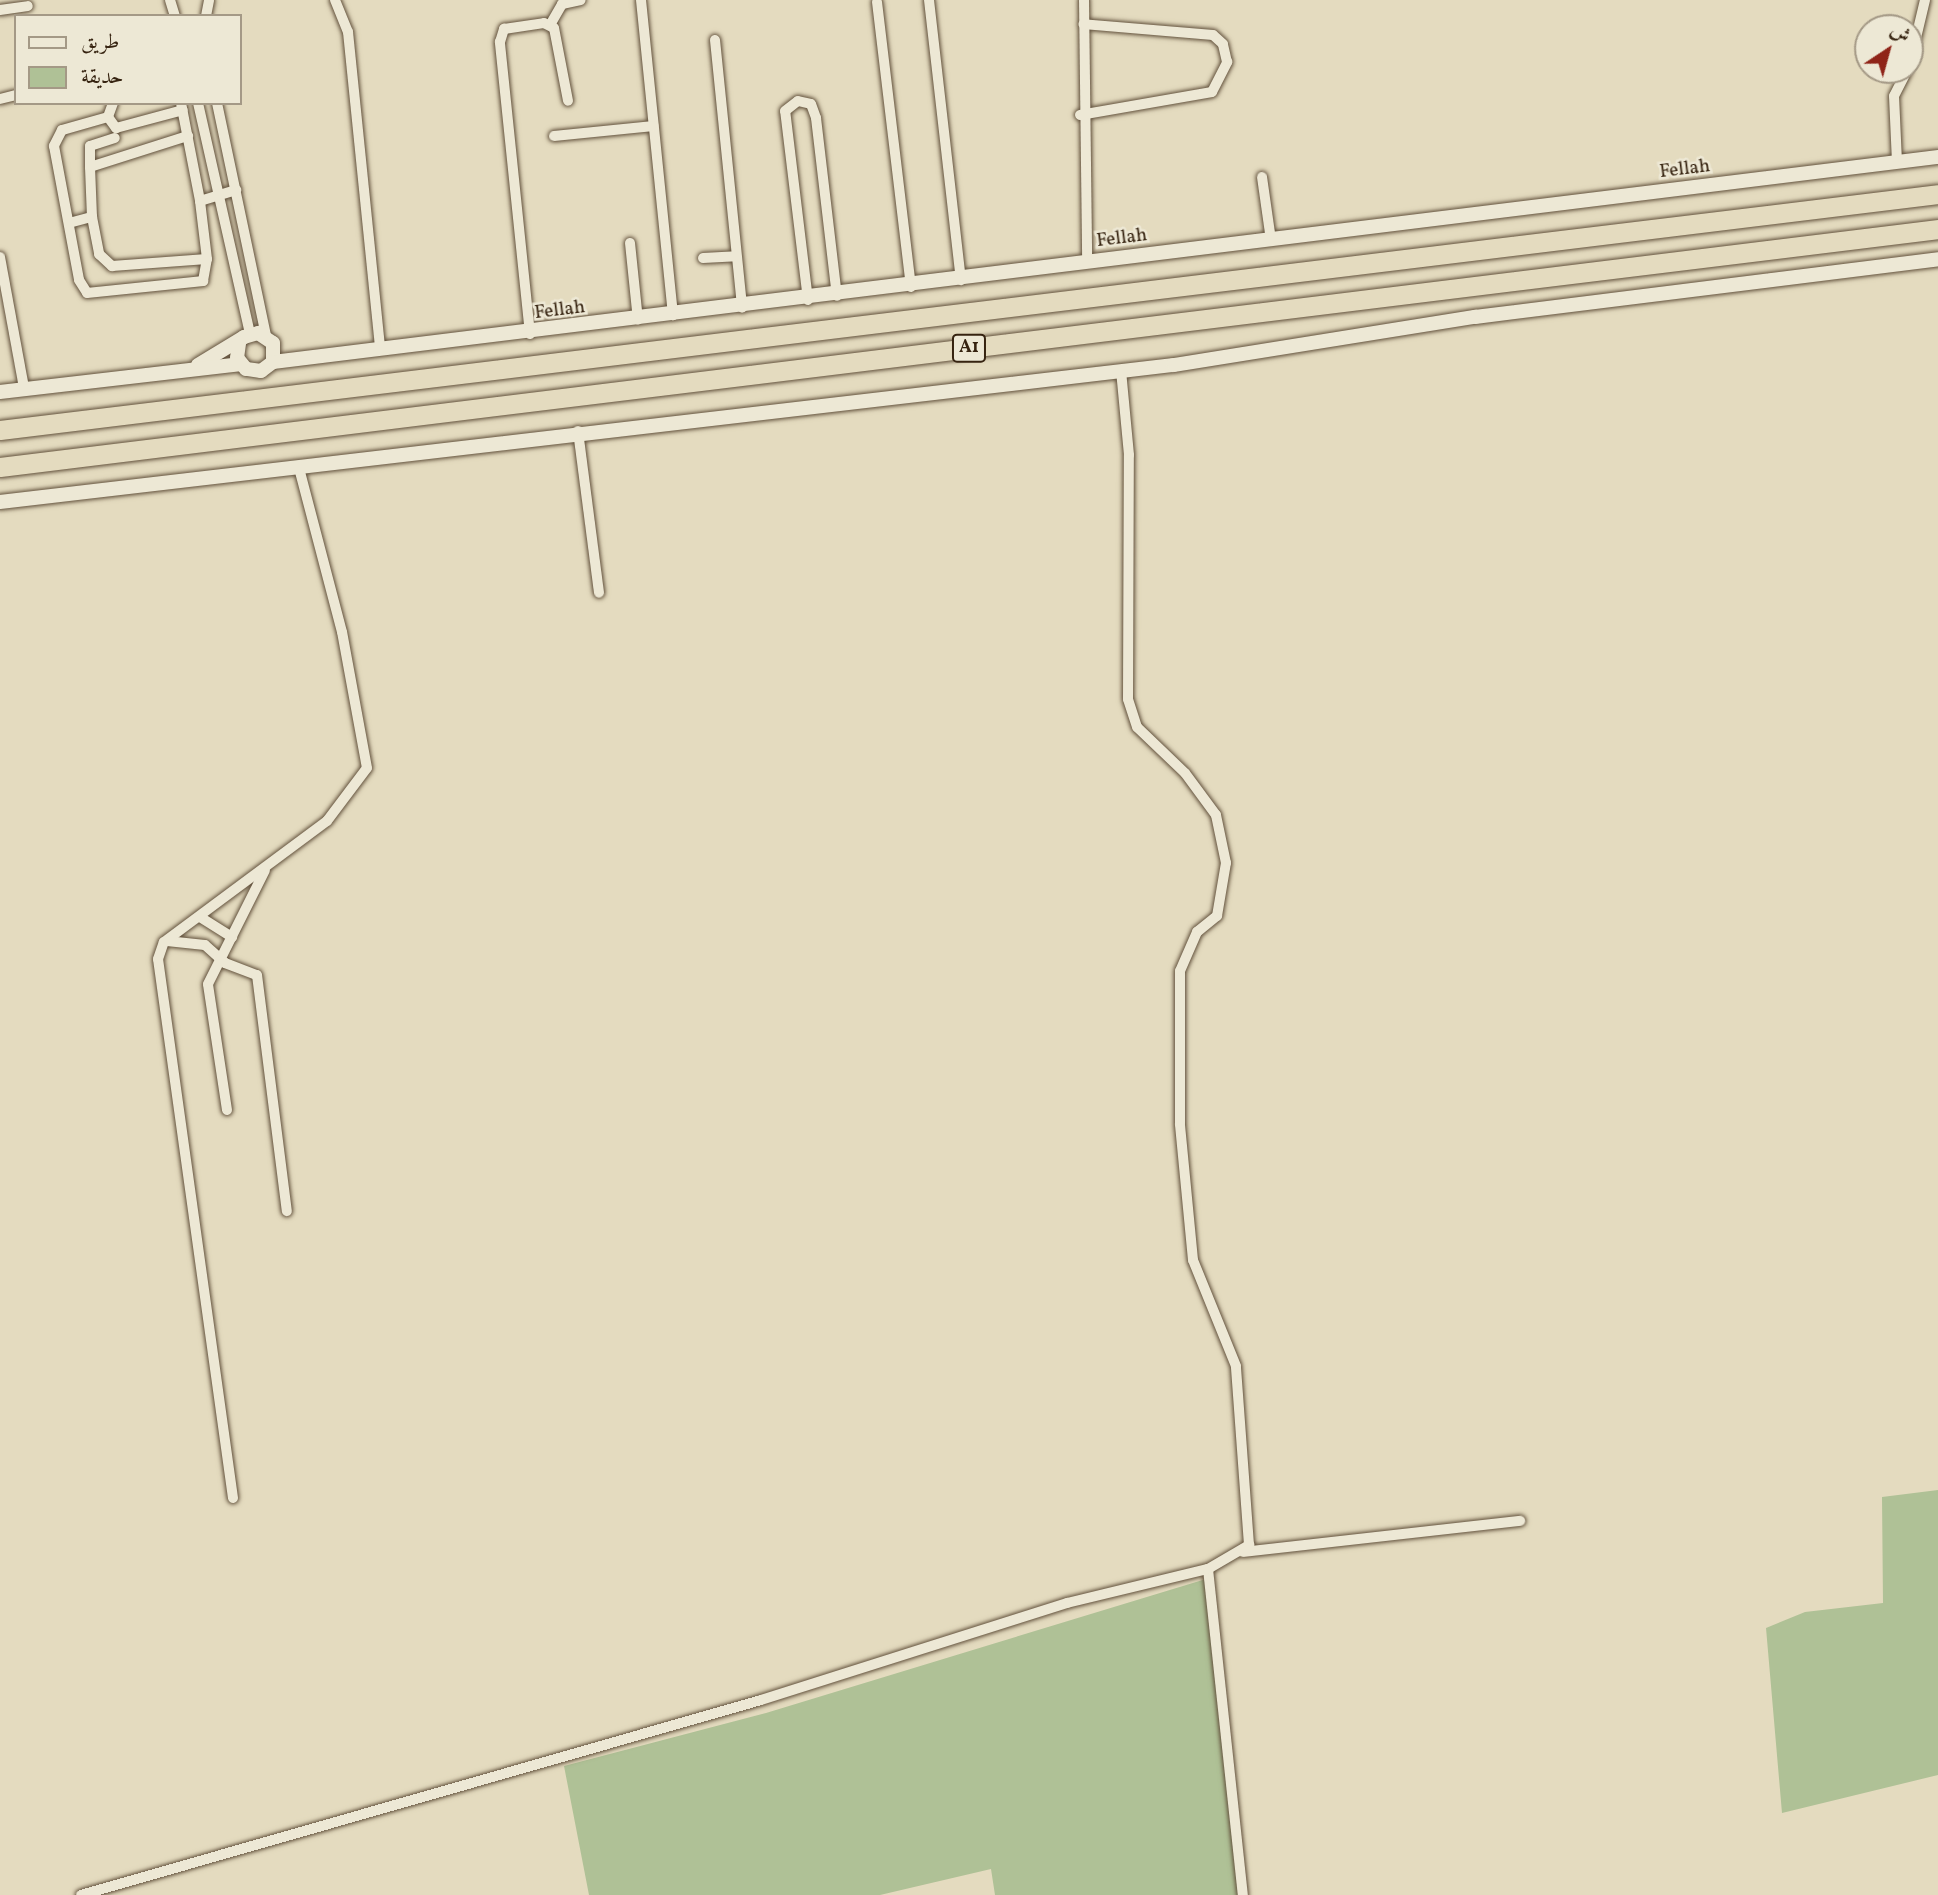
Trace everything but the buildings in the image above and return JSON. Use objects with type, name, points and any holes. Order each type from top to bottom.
[{"type":"highway","name":"A1","points":[[0,430],[1938,194]]},
{"type":"highway","name":"A1","points":[[0,467],[1938,229]]},
{"type":"street","points":[[335,0],[348,32],[380,348]]},
{"type":"street","points":[[568,101],[550,25],[562,4],[581,0]]},
{"type":"street","points":[[641,0],[673,315]]},
{"type":"street","points":[[929,0],[961,280]]},
{"type":"street","points":[[1084,0],[1080,115],[1087,263]]},
{"type":"street","points":[[877,2],[911,287]]},
{"type":"street","points":[[0,9],[28,6]]},
{"type":"street","points":[[1080,115],[1212,92],[1227,62],[1223,44],[1213,35],[1083,24]]},
{"type":"street","points":[[530,334],[500,42],[512,26],[550,25]]},
{"type":"street","points":[[715,40],[742,308]]},
{"type":"street","points":[[1897,162],[1894,96],[1900,84]]},
{"type":"street","points":[[808,300],[785,111],[798,101],[811,104],[816,118],[837,296]]},
{"type":"street","points":[[112,105],[108,117],[115,133],[120,158]]},
{"type":"street","points":[[198,105],[219,195],[245,338],[241,364]]},
{"type":"street","points":[[217,105],[273,362]]},
{"type":"street","points":[[108,117],[68,127],[55,139],[81,286],[91,295],[200,283],[207,259],[200,201],[182,106],[90,146],[92,217],[99,254],[112,267],[207,259]]},
{"type":"street","points":[[554,136],[654,126]]},
{"type":"street","points":[[90,167],[188,136]]},
{"type":"street","name":"Fellah","points":[[0,392],[193,367],[241,364],[261,371],[273,362],[311,353],[530,334],[1938,157]]},
{"type":"street","points":[[1262,177],[1271,240]]},
{"type":"street","points":[[200,201],[236,190]]},
{"type":"street","points":[[69,223],[92,217]]},
{"type":"street","points":[[630,243],[638,320]]},
{"type":"street","points":[[703,258],[736,256]]},
{"type":"street","points":[[0,257],[24,388]]},
{"type":"street","points":[[0,502],[299,468],[578,431],[1121,370],[1938,258]]},
{"type":"street","name":"Fellah","points":[[193,367],[245,338],[269,339],[311,353]]},
{"type":"street","points":[[1121,370],[1129,455],[1128,699],[1137,727],[1185,773],[1216,815],[1226,863],[1217,916],[1197,932],[1180,971],[1180,1124],[1194,1260],[1231,1347],[1239,1385],[1251,1528],[1243,1552]]},
{"type":"street","points":[[578,431],[599,593]]},
{"type":"street","points":[[233,1498],[158,959],[164,942],[267,868],[342,806],[362,780],[368,757],[299,468]]},
{"type":"street","points":[[227,1110],[208,990],[267,868]]},
{"type":"street","points":[[200,916],[232,937]]},
{"type":"street","points":[[164,942],[195,942],[221,960],[257,975],[287,1211]]},
{"type":"street","points":[[81,1895],[761,1700],[1067,1603],[1208,1569],[1243,1552],[1520,1521]]},
{"type":"street","points":[[1208,1569],[1243,1895]]},
{"type":"green space","points":[[1938,1490],[1938,1775],[1782,1813],[1766,1628],[1805,1612],[1883,1603],[1882,1497]]},
{"type":"green space","points":[[1206,1579],[1240,1895],[995,1895],[991,1869],[880,1895],[589,1895],[564,1766],[766,1713]]}]
